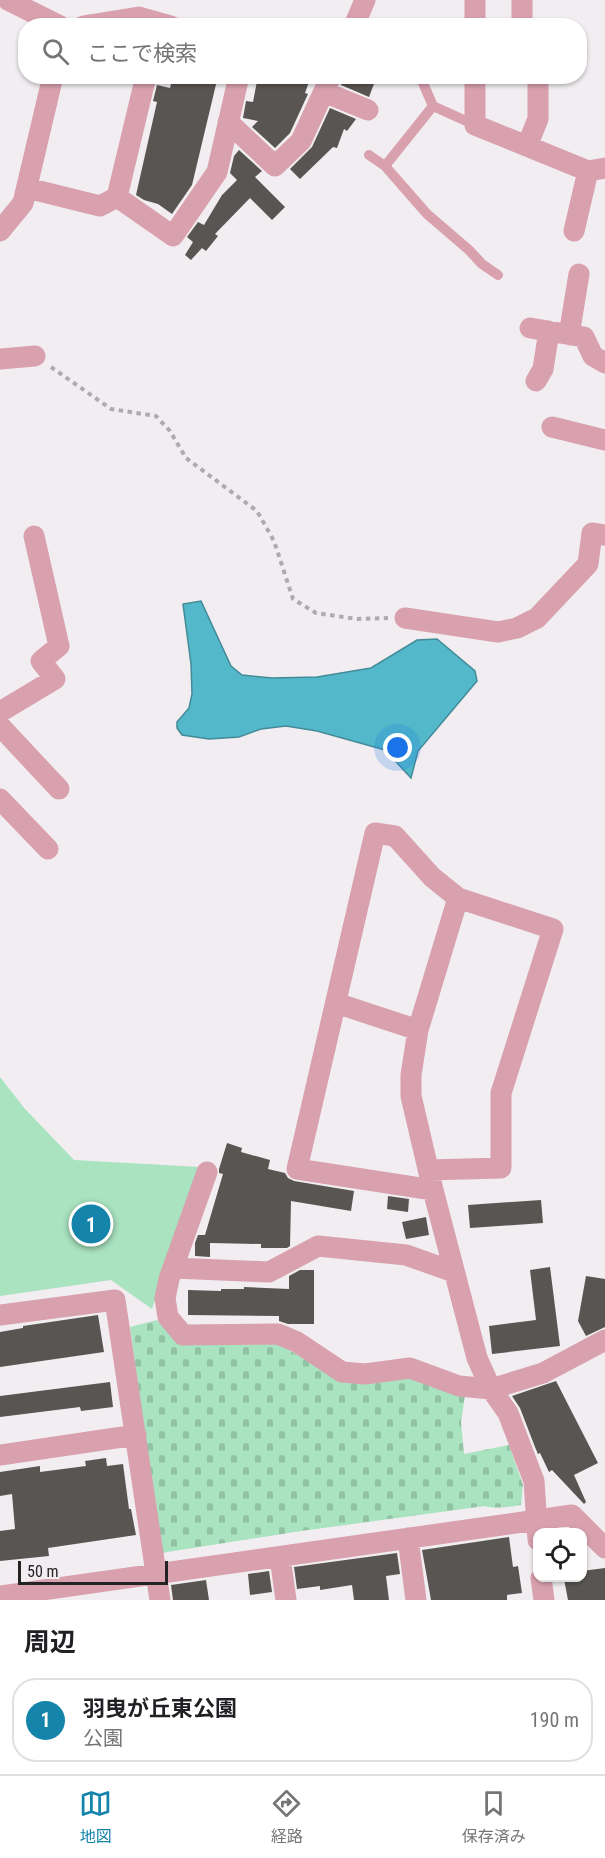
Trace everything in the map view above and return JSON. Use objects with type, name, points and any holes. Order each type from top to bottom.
[{"type":"street","points":[[8,0],[44,18]]},
{"type":"street","points":[[357,18],[365,0]]},
{"type":"street","points":[[475,0],[475,18]]},
{"type":"street","points":[[522,0],[522,18]]},
{"type":"street","points":[[0,231],[23,203],[51,84]]},
{"type":"street","points":[[27,188],[100,206],[117,197],[144,84]]},
{"type":"street","points":[[117,197],[173,236],[217,172],[237,84]]},
{"type":"street","points":[[228,122],[275,166],[301,141],[327,84],[368,110]]},
{"type":"street","points":[[475,84],[475,124],[526,146],[597,169],[574,231]]},
{"type":"street","points":[[526,146],[538,119],[538,84]]},
{"type":"street","points":[[536,381],[543,369],[549,331],[579,274]]},
{"type":"street","points":[[549,331],[584,337],[593,356],[605,363]]},
{"type":"street","points":[[0,359],[35,356]]},
{"type":"street","points":[[552,427],[605,440]]},
{"type":"street","points":[[405,618],[498,632],[517,628],[537,618],[588,564],[592,532],[605,535]]},
{"type":"street","points":[[0,712],[55,679],[41,661],[59,646],[34,536]]},
{"type":"street","points":[[0,726],[59,789]]},
{"type":"street","points":[[0,799],[48,849]]},
{"type":"street","points":[[375,833],[396,836],[432,877],[458,898],[553,929],[501,1093],[501,1168],[430,1180],[297,1169],[336,1003],[375,833]]},
{"type":"street","points":[[458,898],[418,1030],[411,1075],[411,1096],[430,1180],[477,1358],[491,1389],[508,1413],[534,1480],[536,1528]]},
{"type":"street","points":[[336,1003],[418,1030]]},
{"type":"street","points":[[207,1172],[173,1268],[165,1298],[168,1317],[183,1335],[278,1334],[297,1342],[342,1372],[365,1374],[410,1368],[459,1386],[491,1389],[526,1376],[543,1373],[605,1340]]},
{"type":"street","points":[[173,1268],[268,1272],[318,1246],[406,1255],[454,1272]]},
{"type":"street","points":[[0,1315],[115,1300],[160,1600]]},
{"type":"street","points":[[0,1455],[136,1435]]},
{"type":"street","points":[[541,1528],[572,1515],[585,1528]]},
{"type":"street","points":[[0,1596],[30,1596],[157,1574],[408,1538],[533,1530]]},
{"type":"street","points":[[587,1530],[605,1548]]},
{"type":"street","points":[[408,1538],[416,1600]]},
{"type":"street","points":[[280,1557],[286,1600]]},
{"type":"street","points":[[542,1582],[544,1600]]},
{"type":"lane","points":[[423,84],[433,106],[475,124]]},
{"type":"lane","points":[[385,165],[433,106]]},
{"type":"lane","points":[[369,154],[385,165],[428,214],[482,264],[498,275]]},
{"type":"path","points":[[35,356],[111,409],[156,416],[170,431],[186,458],[257,511],[274,540],[293,599],[316,613],[357,619],[405,618]]},
{"type":"green space","points":[[0,1077],[25,1109],[74,1160],[201,1167],[152,1309],[111,1280],[0,1296]]},
{"type":"green space","points":[[157,1320],[180,1345],[278,1344],[337,1377],[409,1373],[465,1395],[461,1422],[464,1454],[509,1445],[523,1485],[521,1505],[498,1508],[485,1506],[161,1553],[130,1327]]},
{"type":"water","points":[[201,601],[231,666],[242,675],[272,678],[317,677],[371,668],[417,640],[437,639],[475,671],[477,681],[418,751],[411,778],[385,750],[317,731],[286,726],[261,729],[239,737],[209,739],[182,735],[177,728],[177,722],[189,708],[192,694],[191,664],[183,604]]},
{"type":"building","points":[[171,84],[216,84],[192,185],[172,214],[158,204],[136,195],[157,102],[153,101],[157,85],[170,88]]},
{"type":"building","points":[[256,84],[308,84],[305,93],[308,94],[290,133],[275,148],[252,127],[258,121],[243,118],[246,101],[253,102]]},
{"type":"building","points":[[341,84],[374,84],[369,97]]},
{"type":"building","points":[[330,108],[356,119],[347,131],[344,129],[337,148],[333,147],[300,179],[290,169],[312,147]]},
{"type":"building","points":[[239,150],[262,171],[255,177],[285,207],[272,220],[250,198],[215,234],[218,236],[206,251],[202,248],[191,260],[185,255],[193,242],[187,237],[198,222],[204,225],[222,195],[237,180],[230,173],[234,156]]},
{"type":"building","points":[[227,1143],[242,1148],[241,1152],[270,1160],[268,1169],[285,1173],[294,1181],[354,1191],[351,1211],[291,1201],[290,1246],[287,1248],[261,1248],[261,1244],[210,1243],[210,1257],[195,1256],[195,1243],[198,1235],[205,1235],[223,1174],[219,1173],[219,1169]]},
{"type":"building","points":[[388,1196],[409,1199],[408,1212],[387,1209]]},
{"type":"building","points":[[541,1200],[543,1223],[470,1228],[468,1205]]},
{"type":"building","points":[[426,1217],[429,1235],[406,1239],[402,1222]]},
{"type":"building","points":[[550,1267],[560,1346],[492,1354],[489,1326],[536,1320],[530,1270]]},
{"type":"building","points":[[300,1270],[314,1270],[314,1324],[288,1324],[279,1321],[279,1316],[188,1315],[188,1290],[221,1291],[221,1289],[244,1289],[244,1287],[289,1289],[289,1276]]},
{"type":"building","points":[[586,1276],[605,1279],[605,1327],[586,1336],[578,1321]]},
{"type":"building","points":[[98,1315],[104,1352],[0,1367],[0,1332],[23,1328],[23,1326]]},
{"type":"building","points":[[556,1381],[598,1463],[574,1475],[586,1502],[584,1504],[552,1470],[549,1472],[540,1453],[538,1454],[520,1408],[512,1396]]},
{"type":"building","points":[[110,1382],[113,1407],[81,1411],[80,1407],[0,1417],[0,1396]]},
{"type":"building","points":[[106,1458],[107,1466],[123,1464],[129,1509],[131,1509],[136,1535],[48,1548],[49,1556],[0,1561],[0,1531],[15,1529],[12,1494],[0,1496],[0,1472],[40,1466],[40,1472],[86,1466],[85,1461]]},
{"type":"building","points":[[509,1537],[513,1567],[518,1566],[522,1593],[507,1595],[507,1600],[431,1600],[422,1550]]},
{"type":"building","points":[[397,1553],[400,1574],[386,1576],[389,1600],[354,1600],[352,1585],[320,1590],[320,1586],[297,1589],[294,1567]]},
{"type":"building","points":[[605,1568],[605,1600],[568,1600],[565,1582],[587,1582],[587,1570]]},
{"type":"building","points":[[269,1571],[272,1592],[250,1595],[248,1574]]},
{"type":"building","points":[[206,1580],[209,1600],[173,1600],[171,1585]]},
{"type":"place","name":"羽曳が丘東公園","points":[[91,1224]]}]
